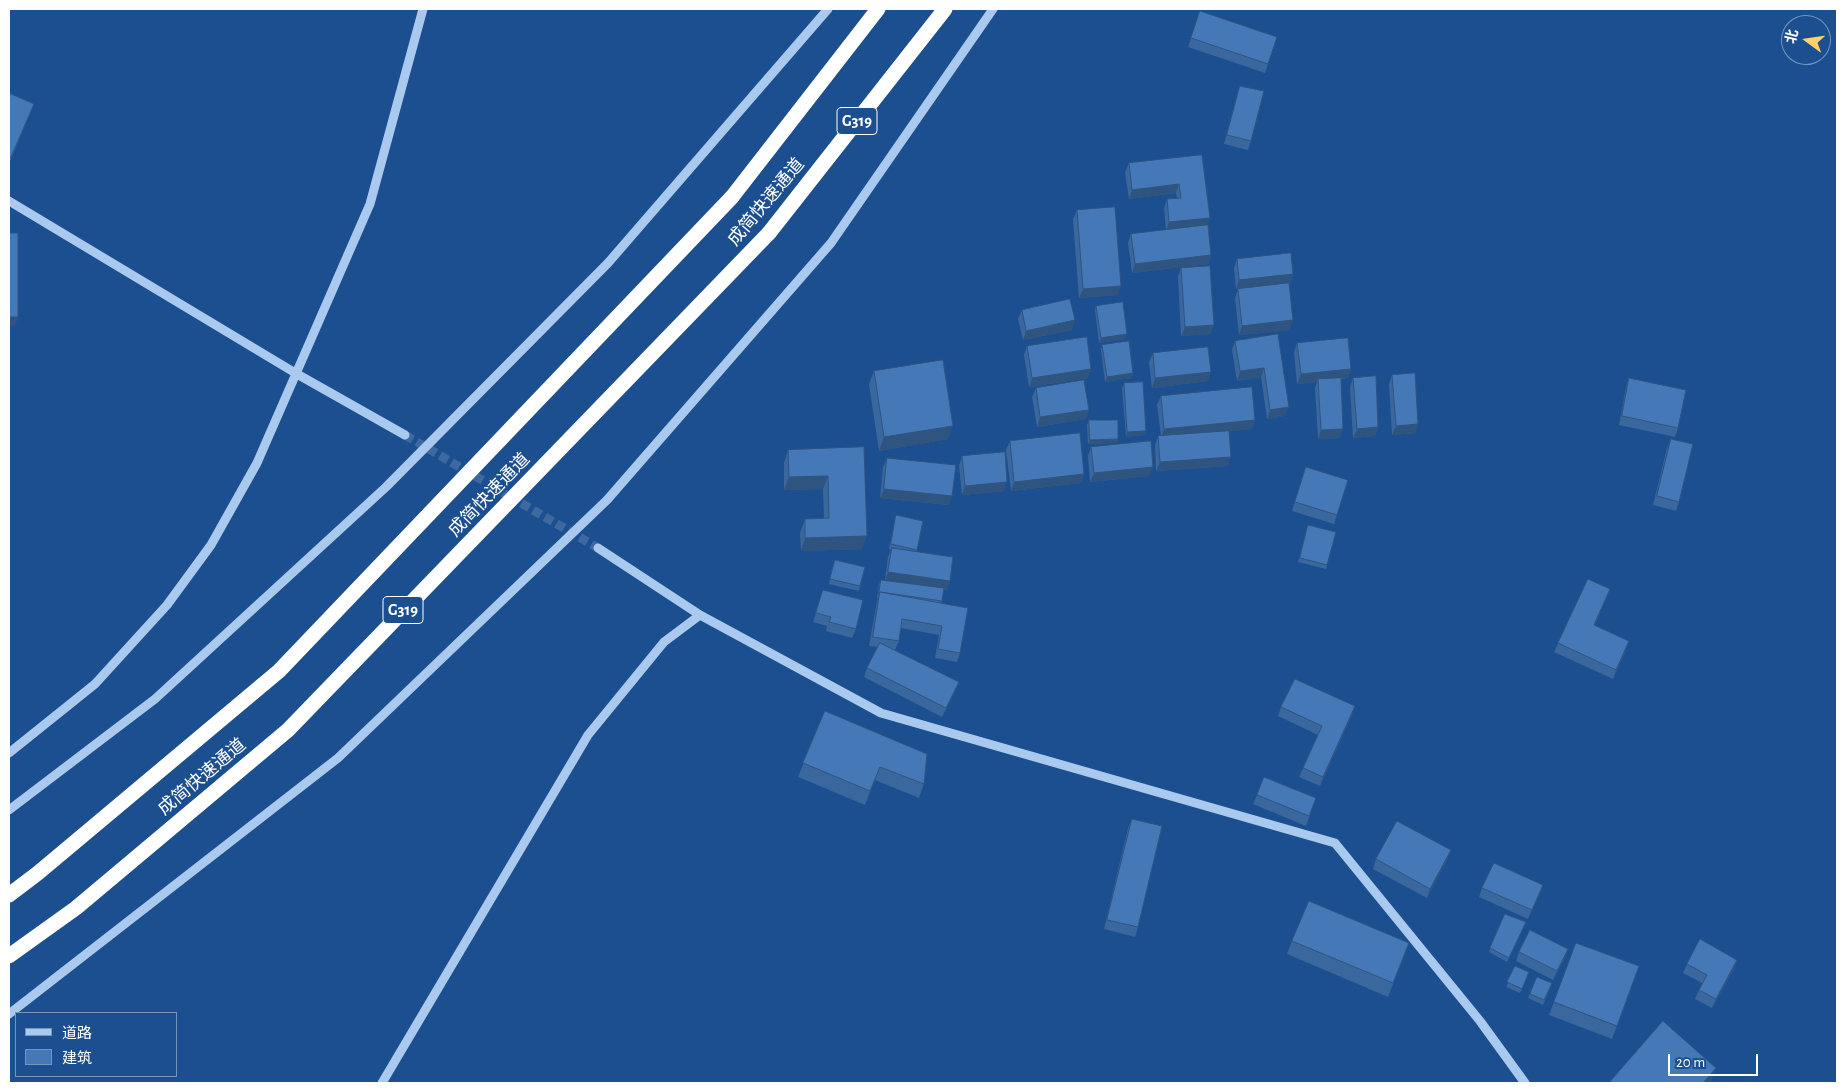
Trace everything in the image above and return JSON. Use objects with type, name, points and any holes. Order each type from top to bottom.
[{"type":"highway","name":"成简快速通道","points":[[9,895],[38,873],[279,671],[732,197],[878,9]]},
{"type":"highway","name":"成简快速通道","points":[[9,956],[76,908],[288,730],[769,233],[945,9]]},
{"type":"street","points":[[9,753],[95,684],[167,606],[211,545],[257,463],[370,204],[423,9]]},
{"type":"street","points":[[9,810],[155,699],[386,487],[608,264],[828,9]]},
{"type":"street","points":[[9,1014],[338,758],[607,500],[831,243],[993,9]]},
{"type":"street","points":[[9,201],[297,374],[405,434]]},
{"type":"street","points":[[598,548],[700,615],[881,713],[1335,843],[1480,1021],[1525,1083]]},
{"type":"street","points":[[382,1083],[588,735],[664,642],[700,615]]},
{"type":"building","points":[[1200,11],[1277,37],[1268,64],[1191,38]]},
{"type":"building","points":[[1240,86],[1264,91],[1251,141],[1227,135]]},
{"type":"building","points":[[9,93],[34,104],[11,157],[9,156]]},
{"type":"building","points":[[1202,155],[1210,218],[1169,222],[1167,199],[1181,198],[1179,184],[1132,190],[1129,163]]},
{"type":"building","points":[[1115,207],[1121,286],[1083,289],[1077,210]]},
{"type":"building","points":[[1208,225],[1211,255],[1135,264],[1131,234]]},
{"type":"building","points":[[9,233],[18,233],[18,317],[9,317]]},
{"type":"building","points":[[1291,253],[1293,274],[1239,280],[1237,259]]},
{"type":"building","points":[[1210,266],[1214,325],[1185,327],[1181,268]]},
{"type":"building","points":[[1289,283],[1293,320],[1242,326],[1238,289]]},
{"type":"building","points":[[1070,299],[1075,320],[1026,331],[1022,310]]},
{"type":"building","points":[[1123,302],[1127,334],[1101,338],[1096,306]]},
{"type":"building","points":[[1278,334],[1289,407],[1270,410],[1264,368],[1240,371],[1235,341]]},
{"type":"building","points":[[1087,337],[1091,369],[1032,378],[1027,346]]},
{"type":"building","points":[[1348,338],[1351,369],[1301,374],[1297,343]]},
{"type":"building","points":[[1129,341],[1133,373],[1107,377],[1102,345]]},
{"type":"building","points":[[1208,347],[1211,372],[1155,378],[1153,353]]},
{"type":"building","points":[[943,360],[953,426],[884,437],[874,371]]},
{"type":"building","points":[[1415,373],[1418,424],[1396,426],[1392,375]]},
{"type":"building","points":[[1376,376],[1378,427],[1357,429],[1353,378]]},
{"type":"building","points":[[1341,378],[1343,429],[1321,430],[1318,379]]},
{"type":"building","points":[[1629,378],[1686,390],[1678,428],[1622,416]]},
{"type":"building","points":[[1084,380],[1089,410],[1040,417],[1036,388]]},
{"type":"building","points":[[1143,382],[1146,431],[1127,432],[1124,383]]},
{"type":"building","points":[[1252,387],[1255,420],[1164,429],[1161,396]]},
{"type":"building","points":[[1089,420],[1118,420],[1118,439],[1090,440]]},
{"type":"building","points":[[1229,431],[1231,457],[1160,462],[1158,436]]},
{"type":"building","points":[[1080,433],[1084,474],[1014,482],[1010,441]]},
{"type":"building","points":[[1671,439],[1693,444],[1679,502],[1657,496]]},
{"type":"building","points":[[1151,441],[1153,467],[1094,473],[1091,447]]},
{"type":"building","points":[[864,447],[867,536],[805,538],[805,519],[829,518],[828,476],[789,477],[788,450]]},
{"type":"building","points":[[1005,452],[1007,482],[965,486],[962,456]]},
{"type":"building","points":[[887,458],[956,465],[952,496],[884,489]]},
{"type":"building","points":[[1306,467],[1348,480],[1337,515],[1295,502]]},
{"type":"building","points":[[896,515],[923,521],[917,550],[891,544]]},
{"type":"building","points":[[1308,525],[1336,532],[1327,565],[1300,558]]},
{"type":"building","points":[[892,548],[953,557],[950,581],[888,572]]},
{"type":"building","points":[[835,560],[865,567],[860,586],[830,579]]},
{"type":"building","points":[[1588,579],[1610,589],[1594,625],[1629,641],[1616,670],[1558,643]]},
{"type":"building","points":[[881,580],[944,588],[942,601],[879,593]]},
{"type":"building","points":[[823,590],[863,600],[856,629],[829,622],[831,617],[816,613]]},
{"type":"building","points":[[880,592],[968,608],[960,653],[938,649],[942,626],[902,619],[899,641],[873,637]]},
{"type":"building","points":[[880,643],[959,682],[946,708],[867,668]]},
{"type":"building","points":[[1295,679],[1355,706],[1323,777],[1303,768],[1322,726],[1281,707]]},
{"type":"building","points":[[825,711],[927,754],[924,784],[880,767],[870,791],[803,763]]},
{"type":"building","points":[[1264,777],[1316,798],[1309,816],[1257,795]]},
{"type":"building","points":[[1132,819],[1162,826],[1138,927],[1107,920]]},
{"type":"building","points":[[1397,821],[1451,850],[1430,889],[1376,859]]},
{"type":"building","points":[[1494,863],[1543,885],[1532,910],[1482,888]]},
{"type":"building","points":[[1309,901],[1409,943],[1393,983],[1292,941]]},
{"type":"building","points":[[1505,914],[1526,922],[1509,958],[1490,948]]},
{"type":"building","points":[[1530,930],[1568,949],[1557,971],[1519,952]]},
{"type":"building","points":[[1700,939],[1737,960],[1716,999],[1699,990],[1707,975],[1687,964]]},
{"type":"building","points":[[1576,943],[1639,966],[1617,1026],[1554,1002]]},
{"type":"building","points":[[1515,966],[1529,972],[1522,989],[1507,982]]},
{"type":"building","points":[[1537,977],[1552,983],[1544,1000],[1530,994]]},
{"type":"building","points":[[1663,1021],[1716,1068],[1703,1083],[1609,1083]]},
{"type":"tunnel","points":[[405,435],[598,548]]}]
